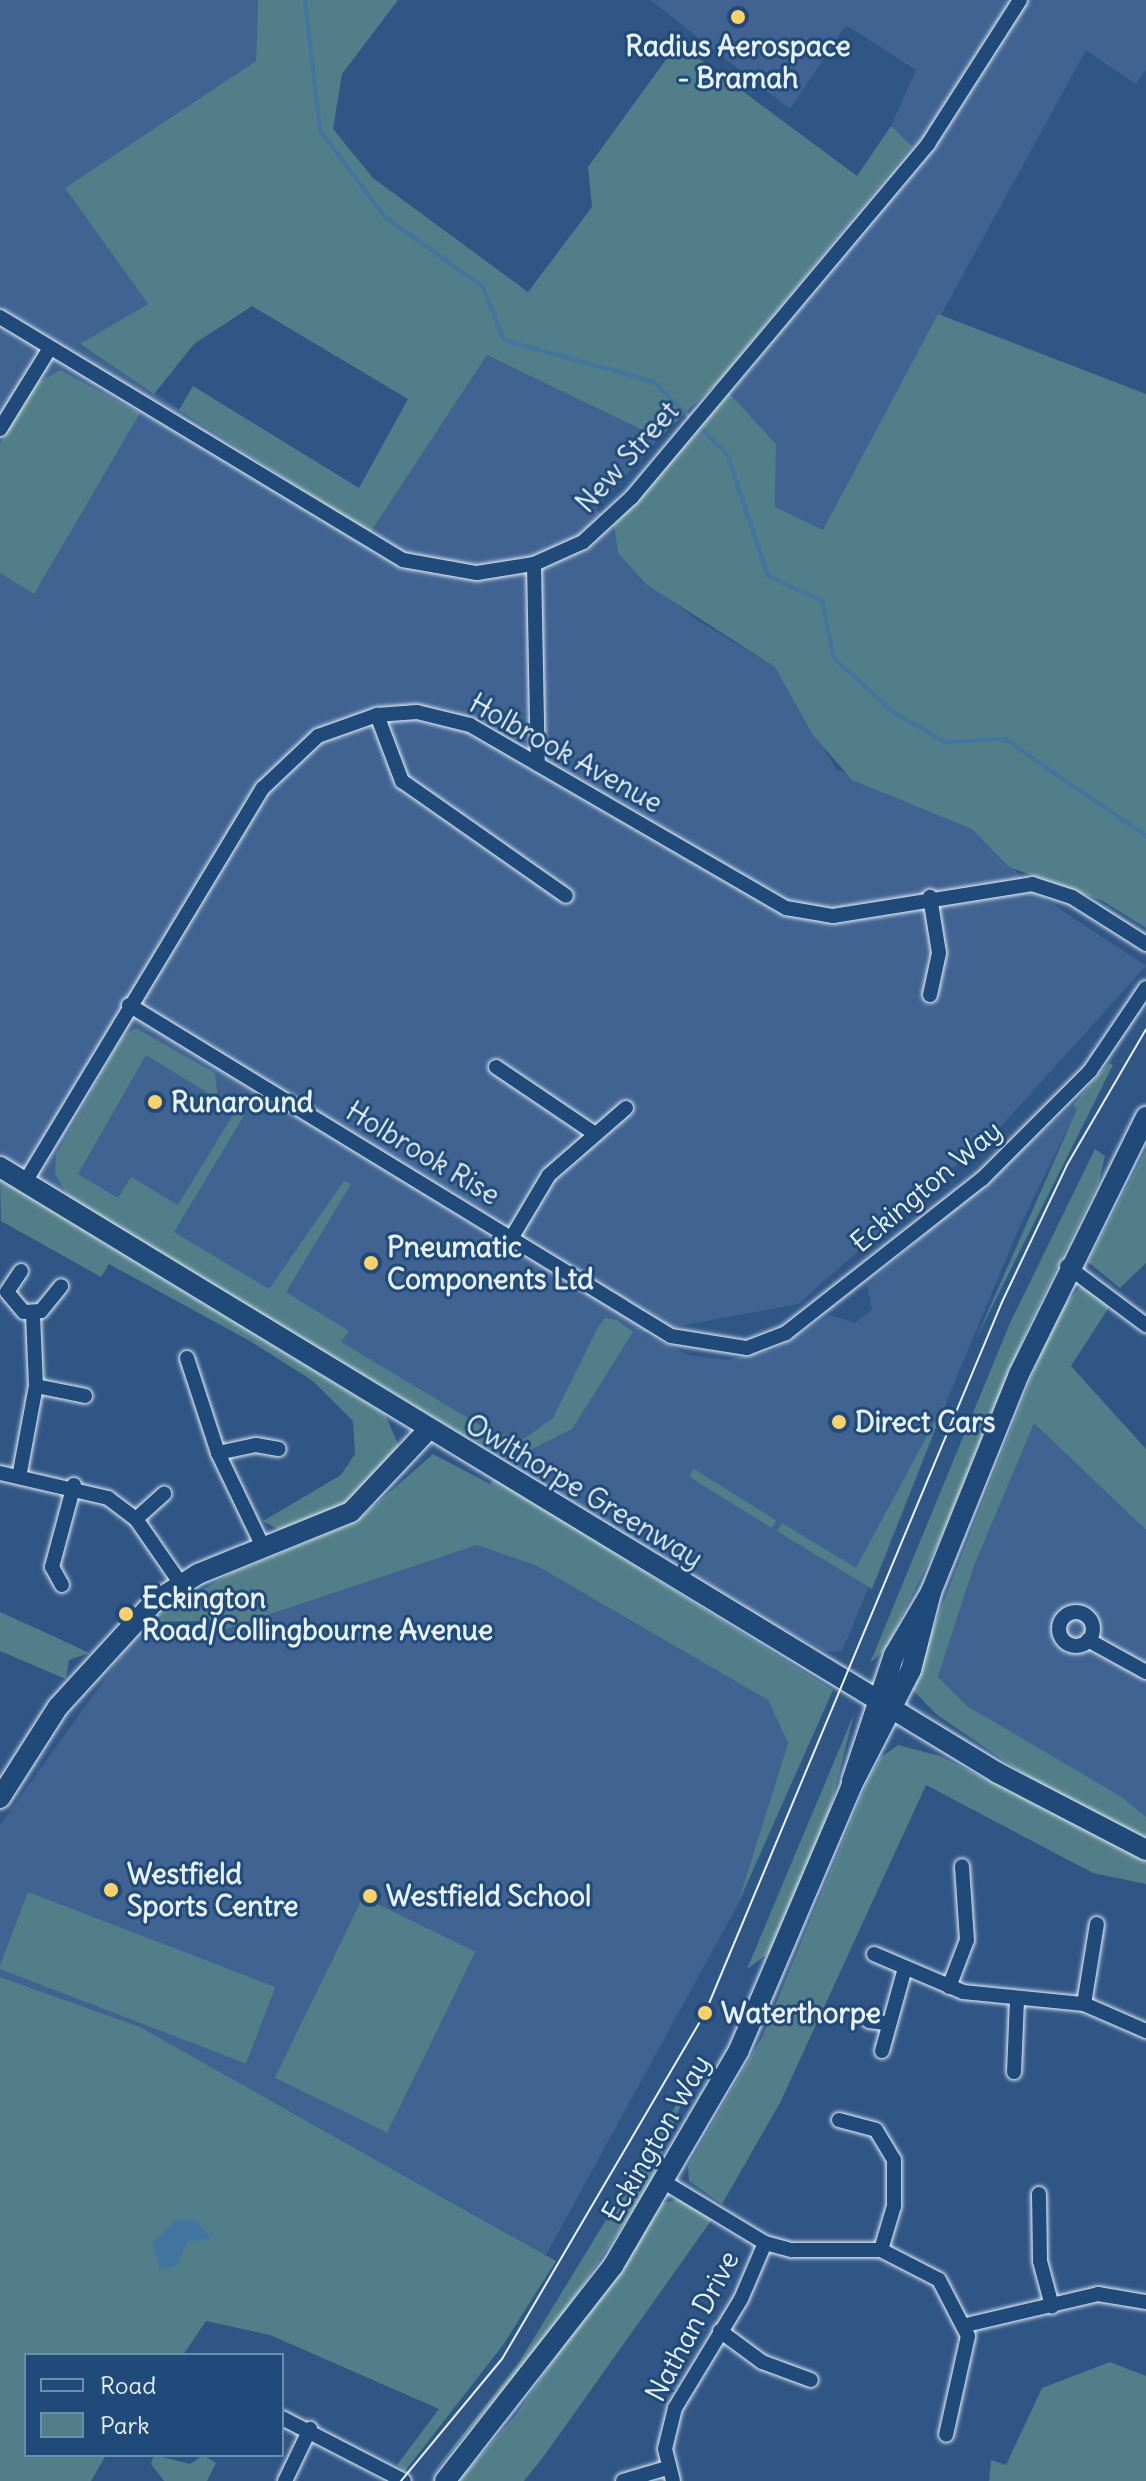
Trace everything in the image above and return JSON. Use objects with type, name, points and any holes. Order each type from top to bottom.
[{"type":"street","name":"New Street","points":[[0,317],[403,560],[477,573],[534,564],[583,542],[632,497],[928,144],[1020,0]]},
{"type":"street","points":[[0,429],[50,348]]},
{"type":"street","points":[[534,564],[538,764]]},
{"type":"street","points":[[377,715],[402,781],[566,896]]},
{"type":"street","name":"Holbrook Avenue","points":[[25,1182],[129,1005],[280,767],[318,736],[377,715],[452,718],[538,764],[786,908],[833,916],[930,897],[1032,884],[1072,897],[1146,944]]},
{"type":"street","points":[[930,897],[939,953],[930,995]]},
{"type":"street","name":"Eckington Way","points":[[691,1343],[768,1342],[898,1248],[1036,1130],[1090,1071],[1146,988]]},
{"type":"street","name":"Holbrook Rise","points":[[129,1005],[691,1343]]},
{"type":"street","points":[[496,1067],[594,1133]]},
{"type":"street","points":[[512,1237],[549,1175],[626,1108]]},
{"type":"street","name":"Eckington Way","points":[[445,2481],[532,2377],[664,2182],[752,2023],[851,1787],[872,1692],[916,1648],[931,1592],[1067,1266],[1146,1117]]},
{"type":"street","name":"Owlthorpe Greenway","points":[[0,1167],[429,1429],[872,1692],[1054,1806],[1146,1850]]},
{"type":"street","points":[[1067,1266],[1146,1325]]},
{"type":"street","points":[[21,1271],[7,1292],[18,1309],[33,1315]]},
{"type":"street","points":[[20,1472],[36,1386],[33,1315],[61,1286]]},
{"type":"street","points":[[187,1358],[218,1453],[264,1549]]},
{"type":"street","points":[[36,1386],[85,1396]]},
{"type":"street","points":[[0,1798],[80,1680],[122,1632],[181,1584],[351,1512],[429,1429]]},
{"type":"street","points":[[218,1453],[256,1445],[279,1449]]},
{"type":"street","points":[[0,1473],[20,1472],[74,1485],[136,1519],[181,1584]]},
{"type":"street","points":[[62,1585],[52,1567],[74,1485]]},
{"type":"street","points":[[136,1519],[164,1494]]},
{"type":"street","name":"Eckington Way","points":[[851,1787],[872,1692],[914,1612],[931,1592]]},
{"type":"street","points":[[1088,1640],[1146,1672]]},
{"type":"street","points":[[859,1745],[858,1709],[872,1692]]},
{"type":"street","points":[[949,1987],[967,1940],[972,1891],[962,1866]]},
{"type":"street","points":[[1084,2004],[1103,1953],[1097,1924]]},
{"type":"street","points":[[874,1954],[949,1987],[1017,2000],[1084,2004],[1146,2031]]},
{"type":"street","points":[[882,2051],[885,2023],[905,1968]]},
{"type":"street","points":[[1014,2072],[1022,2046],[1017,2000]]},
{"type":"street","points":[[869,2021],[885,2023]]},
{"type":"street","points":[[839,2120],[876,2130],[894,2160],[894,2206],[881,2250]]},
{"type":"street","points":[[664,2182],[765,2243],[792,2250],[881,2250],[939,2280],[966,2325],[965,2364],[946,2435]]},
{"type":"street","points":[[1039,2194],[1039,2251],[1052,2306]]},
{"type":"street","name":"Nathan Drive","points":[[670,2475],[675,2408],[720,2331],[765,2243]]},
{"type":"street","points":[[966,2325],[1112,2293],[1146,2302]]},
{"type":"street","points":[[720,2331],[762,2362],[811,2380]]},
{"type":"street","points":[[284,2419],[310,2429],[404,2481]]},
{"type":"street","points":[[285,2481],[310,2429]]},
{"type":"street","points":[[623,2481],[670,2475]]},
{"type":"shaded area","points":[[0,0],[258,0],[256,61],[66,188],[148,304],[80,345],[370,532],[487,355],[659,438],[596,509],[614,525],[618,553],[694,618],[775,667],[836,769],[972,829],[1045,899],[1146,966],[1003,1124],[798,1304],[642,1333],[689,1355],[727,1360],[774,1350],[830,1315],[855,1323],[872,1310],[867,1285],[1073,1105],[1078,1108],[1019,1228],[842,1651],[827,1652],[788,1632],[0,1156]]},
{"type":"shaded area","points":[[650,0],[1146,0],[1146,70],[1136,84],[1086,50],[823,531],[775,507],[776,444],[718,382],[911,147],[891,126],[916,70],[846,25],[790,109]]},
{"type":"shaded area","points":[[1034,1422],[1146,1530],[1146,1817],[967,1706],[938,1677],[974,1566]]},
{"type":"shaded area","name":"Westfield School","points":[[477,1545],[537,1566],[768,1700],[788,1743],[737,1906],[546,2255],[140,2027],[0,1977],[0,1825],[140,1630],[214,1633]]},
{"type":"shaded area","points":[[176,2220],[196,2220],[211,2239],[187,2242],[177,2265],[160,2270],[152,2244]]},
{"type":"green space","points":[[258,0],[398,0],[342,74],[333,129],[373,178],[528,292],[592,207],[588,167],[678,43],[857,176],[891,126],[912,146],[718,382],[659,438],[487,355],[370,533],[179,410],[193,386],[359,488],[408,399],[252,306],[194,344],[154,394],[80,344],[148,304],[65,188],[256,61]]},
{"type":"green space","points":[[938,314],[1146,394],[1146,928],[1103,901],[1009,867],[972,829],[852,780],[813,735],[775,667],[646,584],[618,553],[614,525],[729,393],[776,444],[775,507],[823,530]]},
{"type":"green space","points":[[60,370],[140,413],[34,594],[0,573],[0,444],[36,384]]},
{"type":"green space","points":[[136,1028],[215,1073],[218,1099],[146,1055],[78,1174],[118,1198],[131,1177],[178,1205],[236,1110],[245,1114],[174,1232],[269,1289],[344,1181],[351,1184],[286,1292],[349,1331],[341,1342],[488,1430],[524,1439],[553,1418],[605,1318],[617,1320],[633,1332],[572,1429],[526,1452],[472,1440],[69,1198],[55,1174],[56,1155],[123,1036]]},
{"type":"green space","points":[[1109,1063],[1113,1065],[975,1341],[1077,1109],[1073,1105]]},
{"type":"green space","points":[[1095,1149],[1105,1156],[1099,1182],[1028,1327],[943,1533],[885,1650],[870,1663],[1010,1323]]},
{"type":"green space","points":[[1146,1150],[1146,1263],[1120,1288],[1088,1262]]},
{"type":"green space","points":[[0,1179],[385,1414],[400,1449],[349,1502],[310,1522],[279,1530],[263,1521],[341,1475],[355,1454],[353,1421],[313,1381],[250,1341],[109,1264],[101,1277],[1,1221]]},
{"type":"green space","points":[[1081,1286],[1111,1304],[1071,1366],[1146,1449],[1146,1530],[1034,1423],[974,1566],[938,1677],[967,1706],[1120,1796],[1146,1817],[1146,1838],[1043,1787],[936,1714],[910,1687],[1056,1315]]},
{"type":"green space","points":[[948,1397],[872,1589],[777,1531],[782,1523],[856,1568]]},
{"type":"green space","points":[[433,1454],[490,1484],[495,1478],[833,1690],[737,1906],[788,1743],[768,1700],[537,1566],[477,1545],[214,1633],[210,1621],[145,1622],[232,1573],[356,1522]]},
{"type":"green space","points":[[694,1469],[776,1520],[771,1528],[689,1477]]},
{"type":"green space","points":[[0,1612],[89,1653],[69,1660],[66,1679],[0,1651]]},
{"type":"green space","points":[[854,1714],[822,1842],[780,1945],[747,1969]]},
{"type":"green space","points":[[898,1745],[940,1756],[1146,1860],[1146,1884],[1093,1873],[926,1785],[780,2103],[722,2204],[689,2181],[688,2166],[762,2037],[867,1783],[880,1758]]},
{"type":"green space","points":[[28,1892],[275,1987],[246,2064],[0,1969]]},
{"type":"green space","points":[[363,1897],[475,1952],[387,2132],[275,2078]]},
{"type":"green space","points":[[0,1977],[140,2027],[556,2261],[503,2345],[405,2471],[397,2465],[439,2409],[270,2335],[206,2321],[184,2353],[24,2353],[24,2457],[105,2457],[91,2481],[0,2481]]},
{"type":"green space","points":[[689,2084],[651,2183],[551,2333],[431,2475],[518,2364]]},
{"type":"green space","points":[[681,2199],[713,2218],[544,2456],[524,2481],[458,2481],[515,2416],[663,2203]]},
{"type":"green space","points":[[1110,2362],[1146,2376],[1146,2481],[989,2481],[991,2460],[1006,2465],[1042,2388]]},
{"type":"green space","points":[[153,2457],[190,2464],[200,2457],[206,2457],[216,2463],[207,2481],[164,2481],[151,2464]]},
{"type":"waterway","points":[[305,0],[320,130],[385,217],[483,287],[504,340],[654,382],[727,454],[768,576],[822,601],[834,658],[893,712],[945,742],[1005,739],[1146,836]]},
{"type":"tram line","points":[[401,2481],[502,2359],[705,2013],[1002,1302],[1067,1165],[1146,1029]]},
{"type":"place","name":"Radius Aerospace - Bramah","points":[[738,17]]},
{"type":"place","name":"Runaround","points":[[155,1102]]},
{"type":"place","name":"Pneumatic Components Ltd","points":[[371,1263]]},
{"type":"place","name":"Direct Cars","points":[[839,1422]]},
{"type":"place","name":"Eckington Road/Collingbourne Avenue","points":[[126,1614]]},
{"type":"place","name":"Westfield Sports Centre","points":[[111,1890]]},
{"type":"place","name":"Westfield School","points":[[370,1896]]},
{"type":"place","name":"Waterthorpe","points":[[705,2013]]}]
